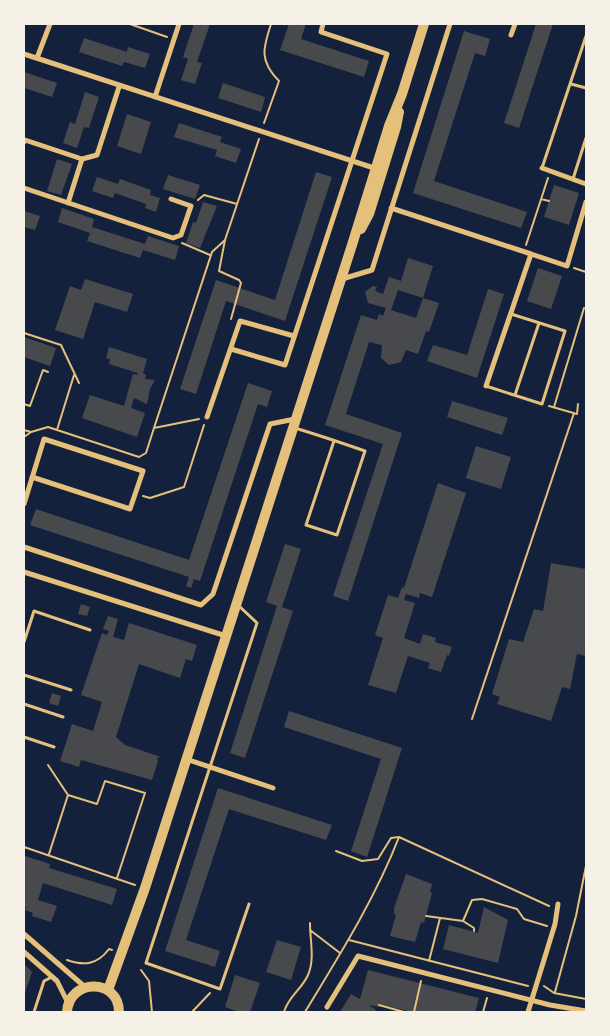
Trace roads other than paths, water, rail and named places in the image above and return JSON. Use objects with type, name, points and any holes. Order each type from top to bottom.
[{"type":"main road","points":[[108,990],[120,952],[145,888],[352,245],[369,214],[379,169],[424,24]]},
{"type":"main road","points":[[68,1008],[74,993],[85,987],[93,986],[108,990],[117,1001],[119,1012]]},
{"type":"street","points":[[37,58],[50,24]]},
{"type":"street","points":[[155,97],[179,24]]},
{"type":"street","points":[[231,349],[285,365],[387,54],[321,32],[323,24]]},
{"type":"street","points":[[341,279],[372,270],[450,24]]},
{"type":"street","points":[[511,35],[515,24]]},
{"type":"street","points":[[24,54],[120,87],[262,130],[379,169]]},
{"type":"street","points":[[24,142],[25,140],[82,159],[97,156],[120,87]]},
{"type":"street","points":[[68,202],[82,159]]},
{"type":"street","points":[[542,168],[586,184]]},
{"type":"street","points":[[24,188],[173,238],[181,235],[191,206],[171,199]]},
{"type":"street","points":[[391,208],[566,266],[586,202]]},
{"type":"street","points":[[486,386],[531,254]]},
{"type":"street","points":[[207,417],[240,320],[294,336]]},
{"type":"street","points":[[24,547],[201,605],[213,594],[270,424],[294,423]]},
{"type":"street","points":[[24,504],[32,477],[44,439],[142,471],[130,509],[32,477]]},
{"type":"street","points":[[24,572],[226,636]]},
{"type":"street","points":[[186,759],[210,769],[273,788]]},
{"type":"street","points":[[528,1012],[554,928],[558,904]]},
{"type":"street","points":[[24,934],[85,987]]},
{"type":"street","points":[[24,952],[52,977],[64,991],[68,1008]]},
{"type":"street","points":[[327,1007],[358,956],[550,1005],[586,1011]]},
{"type":"lane","points":[[542,168],[572,84],[586,36]]},
{"type":"lane","points":[[572,84],[586,88]]},
{"type":"lane","points":[[572,179],[586,138]]},
{"type":"lane","points":[[486,386],[542,404],[565,331],[511,314]]},
{"type":"lane","points":[[514,395],[539,323]]},
{"type":"lane","points":[[294,423],[334,441],[365,451],[337,535],[306,525],[334,441]]},
{"type":"lane","points":[[237,603],[257,622],[146,963],[220,989],[249,904]]},
{"type":"lane","points":[[24,642],[34,611],[90,630]]},
{"type":"lane","points":[[24,674],[71,690]]},
{"type":"lane","points":[[24,704],[63,717]]},
{"type":"lane","points":[[24,737],[54,747]]},
{"type":"lane","points":[[34,1012],[44,981],[52,977]]}]
